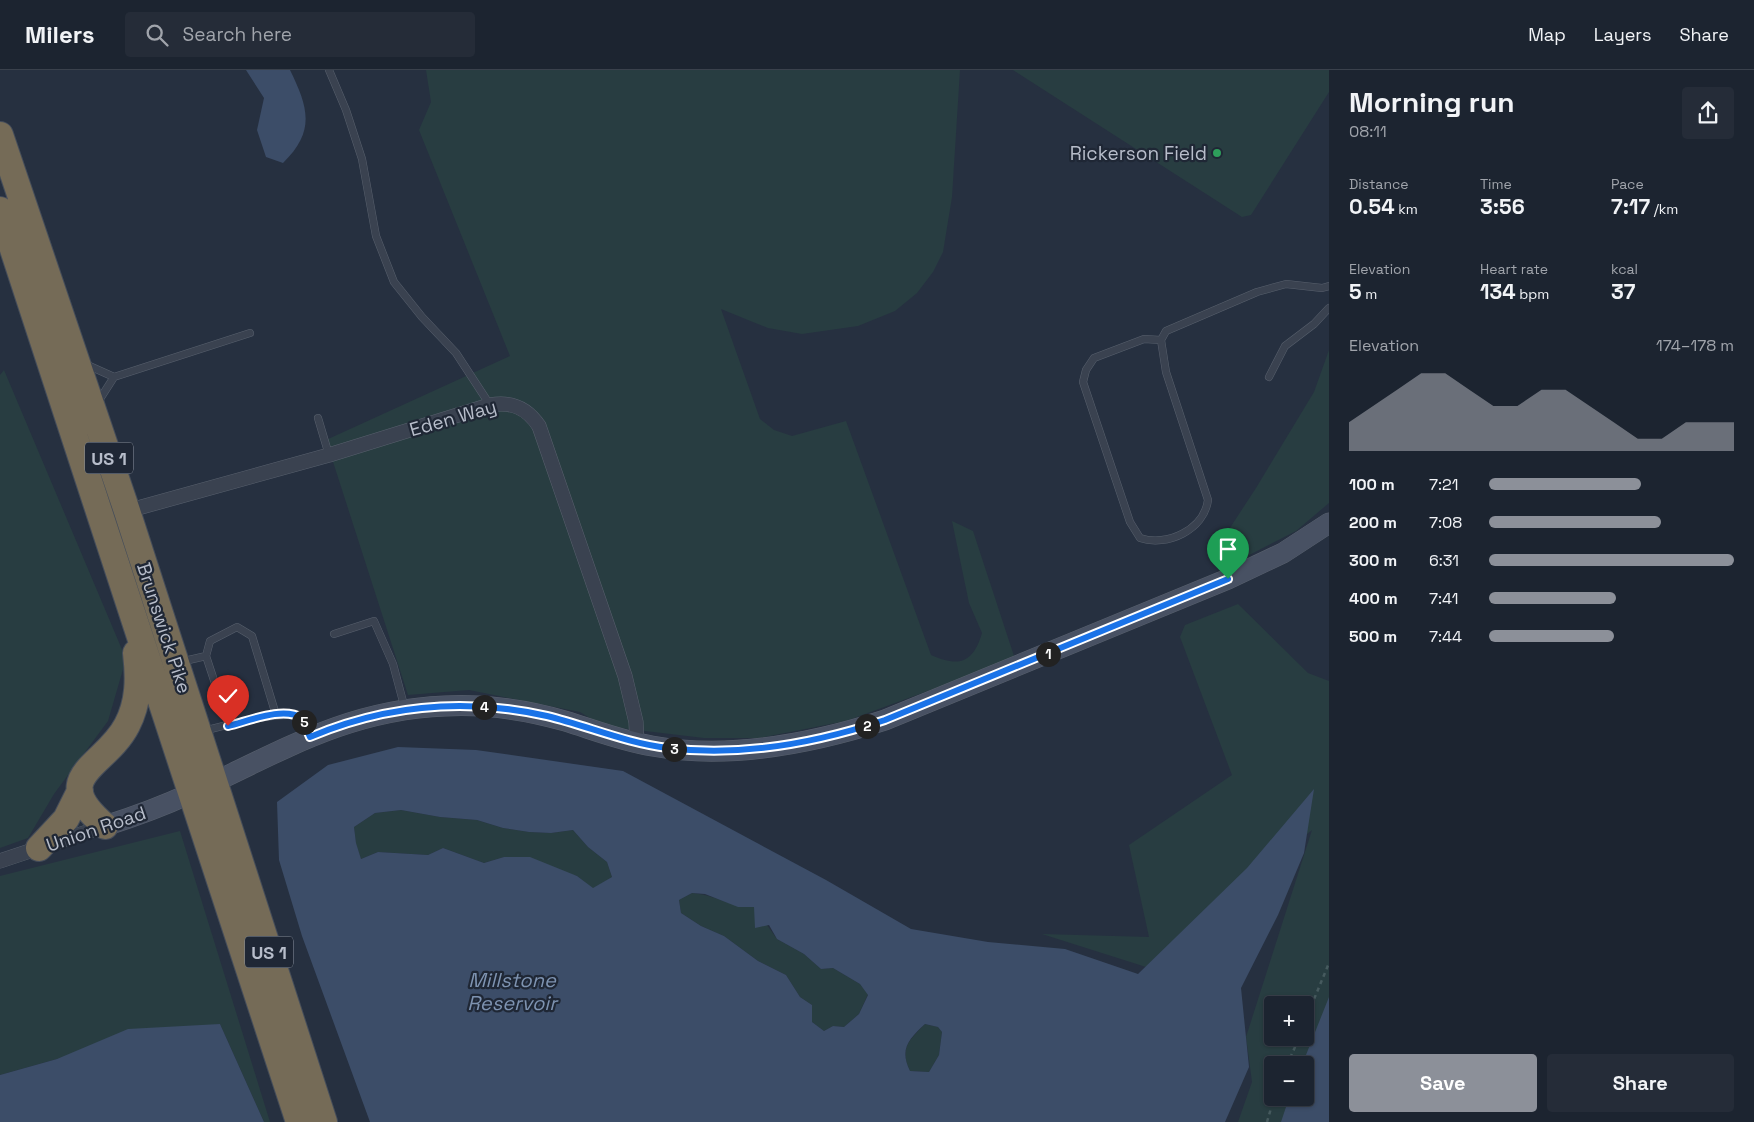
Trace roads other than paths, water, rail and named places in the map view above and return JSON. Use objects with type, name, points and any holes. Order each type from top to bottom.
[{"type":"highway","name":"Brunswick Pike","points":[[0,135],[127,511],[197,733],[324,1122]]},
{"type":"highway","name":"Brunswick Pike","points":[[0,210],[299,1122]]},
{"type":"highway","points":[[39,848],[66,819],[80,791],[86,771],[121,736],[135,704],[138,669],[130,603]]},
{"type":"highway","points":[[80,791],[82,803],[105,826]]},
{"type":"street","name":"Eden Way","points":[[127,511],[328,455],[490,405],[501,403],[518,407],[532,416],[540,426],[625,676],[636,722],[637,743]]},
{"type":"street","name":"Union Road","points":[[0,861],[147,812],[310,737],[361,718],[405,709],[464,706],[505,709],[548,716],[637,743],[685,750],[725,750],[788,744],[860,728],[908,711],[1251,569],[1299,544],[1329,523]]},
{"type":"lane","points":[[329,70],[346,110],[362,159],[376,236],[394,282],[422,317],[456,353],[490,405]]},
{"type":"lane","points":[[1161,340],[1144,339],[1094,358],[1086,370],[1083,382],[1130,522],[1140,538],[1161,542],[1192,529],[1199,523],[1206,511],[1208,500],[1197,472],[1166,372],[1161,340],[1166,331],[1257,292],[1286,284],[1322,288],[1329,286]]},
{"type":"lane","points":[[1269,377],[1285,346],[1314,324],[1329,308]]},
{"type":"lane","points":[[93,411],[114,377],[250,333]]},
{"type":"lane","points":[[76,360],[114,377]]},
{"type":"lane","points":[[318,418],[328,455]]},
{"type":"lane","points":[[334,634],[374,621],[394,664],[405,709]]},
{"type":"lane","points":[[228,726],[206,656],[210,641],[237,627],[252,636],[276,715]]},
{"type":"lane","points":[[175,664],[206,656]]},
{"type":"lane","points":[[197,733],[276,715],[290,714],[302,718],[310,737]]},
{"type":"water","points":[[246,70],[290,70],[296,83],[306,118],[301,140],[283,163],[266,157],[257,130],[264,98]]},
{"type":"water","name":"Millstone Reservoir","points":[[398,747],[476,750],[623,771],[826,880],[911,929],[988,942],[1065,949],[1138,974],[1247,868],[1314,789],[1304,853],[1278,915],[1241,988],[1249,1067],[1225,1122],[370,1122],[302,936],[279,860],[277,802],[328,765]],"holes":[[[401,810],[440,817],[477,820],[503,828],[529,832],[551,833],[573,830],[588,847],[607,862],[612,877],[593,888],[577,876],[530,857],[504,857],[484,863],[443,848],[428,855],[378,852],[361,859],[354,827],[375,813]],[[692,893],[705,894],[738,907],[754,907],[755,928],[769,925],[777,939],[804,954],[821,969],[833,968],[860,984],[868,995],[859,1014],[844,1027],[833,1026],[824,1031],[812,1022],[812,1005],[800,997],[786,975],[758,961],[724,936],[701,926],[681,913],[679,900]],[[925,1024],[938,1027],[942,1032],[939,1055],[929,1072],[910,1071],[905,1056],[907,1045]]]},
{"type":"water","points":[[1329,997],[1329,1122],[1281,1122],[1286,1106],[1314,1106],[1314,1056],[1306,1056],[1310,1046],[1314,1046],[1314,1035]]},
{"type":"water","points":[[220,1024],[264,1122],[0,1122],[0,1075],[57,1059],[128,1029]]},
{"type":"place","name":"Rickerson Field","points":[[1217,153]]}]
